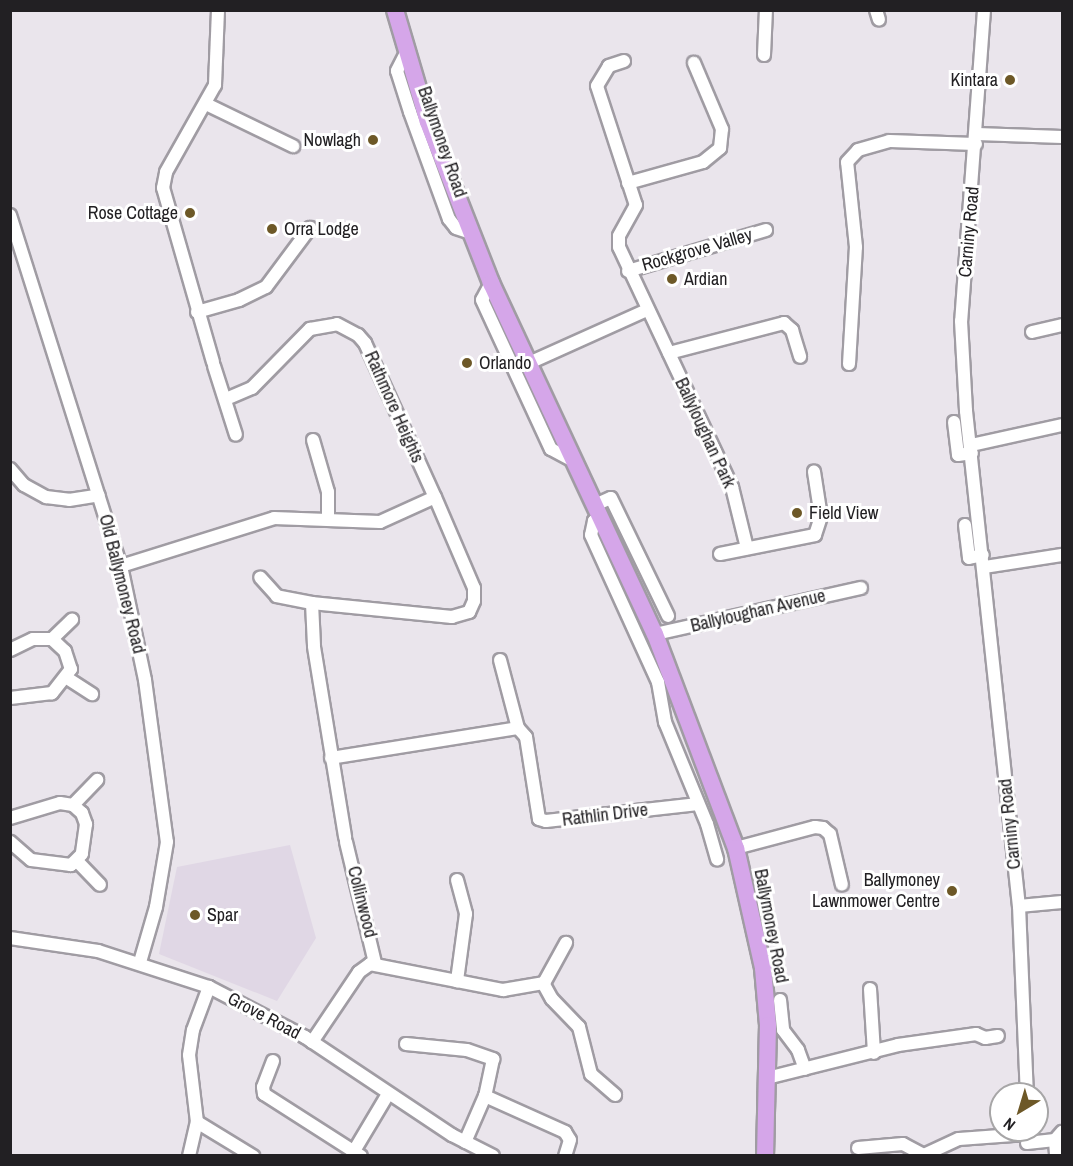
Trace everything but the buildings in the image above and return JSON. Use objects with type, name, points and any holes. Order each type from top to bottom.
[{"type":"main road","name":"Ballymoney Road","points":[[395,10],[406,53],[471,234],[491,283],[655,634],[735,848],[763,968],[767,1078],[765,1155]]},
{"type":"street","points":[[218,10],[216,78],[206,104],[163,183],[197,312],[236,435]]},
{"type":"street","points":[[764,55],[766,10]]},
{"type":"street","name":"Carniny Road","points":[[984,10],[961,321],[971,449],[1019,906],[1026,1082]]},
{"type":"street","name":"Ballyloughan Park","points":[[624,61],[606,69],[598,79],[597,93],[636,206],[618,243],[628,271],[732,487],[747,548]]},
{"type":"street","points":[[628,183],[703,162],[720,148],[723,129],[694,63]]},
{"type":"street","points":[[206,104],[293,146]]},
{"type":"street","points":[[849,364],[856,246],[847,162],[858,150],[889,141],[1062,137]]},
{"type":"street","name":"Old Ballymoney Road","points":[[10,215],[121,566],[157,752],[167,838],[164,877],[140,962]]},
{"type":"street","points":[[197,312],[239,300],[267,287],[310,228]]},
{"type":"street","name":"Rockgrove Valley","points":[[628,271],[766,230]]},
{"type":"street","points":[[491,283],[482,300],[551,449],[575,462]]},
{"type":"street","points":[[529,363],[647,310]]},
{"type":"street","name":"Rathmore Heights","points":[[226,399],[252,388],[310,329],[328,323],[346,327],[365,344],[474,588],[474,601],[469,612],[452,617],[312,603],[277,597],[260,577]]},
{"type":"street","name":"Ballyloughan Park","points":[[669,353],[784,323],[792,330],[800,357]]},
{"type":"street","points":[[1032,332],[1062,325]]},
{"type":"street","points":[[954,422],[958,455],[971,449],[1062,425]]},
{"type":"street","points":[[313,440],[328,492],[328,519]]},
{"type":"street","points":[[10,469],[28,488],[46,497],[69,500],[99,495]]},
{"type":"street","points":[[720,554],[815,535],[821,521],[814,472]]},
{"type":"street","points":[[121,566],[274,518],[380,522],[435,497]]},
{"type":"street","points":[[668,616],[611,498],[598,511],[591,534],[658,682],[665,722],[698,804],[717,860]]},
{"type":"street","points":[[965,525],[969,558],[984,561],[1062,555]]},
{"type":"street","name":"Ballyloughan Avenue","points":[[655,634],[861,588]]},
{"type":"street","points":[[312,603],[314,646],[331,758],[518,728]]},
{"type":"street","points":[[10,650],[33,639],[52,639],[72,620]]},
{"type":"street","points":[[10,698],[44,696],[67,678],[69,659],[52,639]]},
{"type":"street","name":"Rathlin Drive","points":[[500,660],[518,728],[526,735],[535,812],[542,821],[698,804]]},
{"type":"street","points":[[67,678],[92,694]]},
{"type":"street","points":[[665,722],[685,713]]},
{"type":"street","name":"Collinwood","points":[[331,758],[346,839],[375,963]]},
{"type":"street","points":[[73,805],[97,780]]},
{"type":"street","points":[[10,818],[44,806],[73,805],[82,813],[86,824],[77,861],[71,865],[31,860],[10,842]]},
{"type":"street","points":[[735,848],[815,826],[824,828],[830,835],[842,885]]},
{"type":"street","points":[[77,861],[100,885]]},
{"type":"street","points":[[457,880],[466,914],[457,981]]},
{"type":"street","points":[[1019,906],[1062,902]]},
{"type":"street","name":"Grove Road","points":[[10,938],[140,962],[209,987],[257,1009],[312,1042],[388,1094],[465,1142],[493,1155]]},
{"type":"street","points":[[566,943],[543,983],[552,999],[579,1027],[591,1074],[615,1095]]},
{"type":"street","name":"Collinwood","points":[[312,1042],[359,972],[375,963],[498,990],[543,983]]},
{"type":"street","points":[[189,1155],[197,1122],[189,1055],[192,1030],[209,987]]},
{"type":"street","points":[[870,989],[874,1053]]},
{"type":"street","points":[[780,1000],[783,1030],[801,1054],[805,1069]]},
{"type":"street","points":[[767,1078],[874,1053],[976,1034],[985,1038],[998,1036]]},
{"type":"street","points":[[406,1044],[487,1054],[494,1066],[485,1096],[465,1142]]},
{"type":"street","points":[[273,1061],[263,1087],[264,1094],[358,1153],[388,1094]]},
{"type":"street","points":[[485,1096],[565,1132],[570,1140],[565,1155]]},
{"type":"street","points":[[197,1122],[253,1155]]},
{"type":"street","points":[[1056,1155],[1059,1136]]},
{"type":"street","points":[[858,1148],[903,1143],[924,1155],[959,1138],[989,1139]]},
{"type":"shaded area","points":[[290,845],[316,938],[277,1001],[159,954],[177,867]]},
{"type":"place","name":"Kintara","points":[[1010,80]]},
{"type":"place","name":"Nowlagh","points":[[373,140]]},
{"type":"place","name":"Rose Cottage","points":[[190,213]]},
{"type":"place","name":"Orra Lodge","points":[[272,229]]},
{"type":"place","name":"Ardian","points":[[672,279]]},
{"type":"place","name":"Orlando","points":[[467,363]]},
{"type":"place","name":"Field View","points":[[797,513]]},
{"type":"place","name":"Ballymoney Lawnmower Centre","points":[[952,891]]},
{"type":"place","name":"Spar","points":[[195,915]]}]
